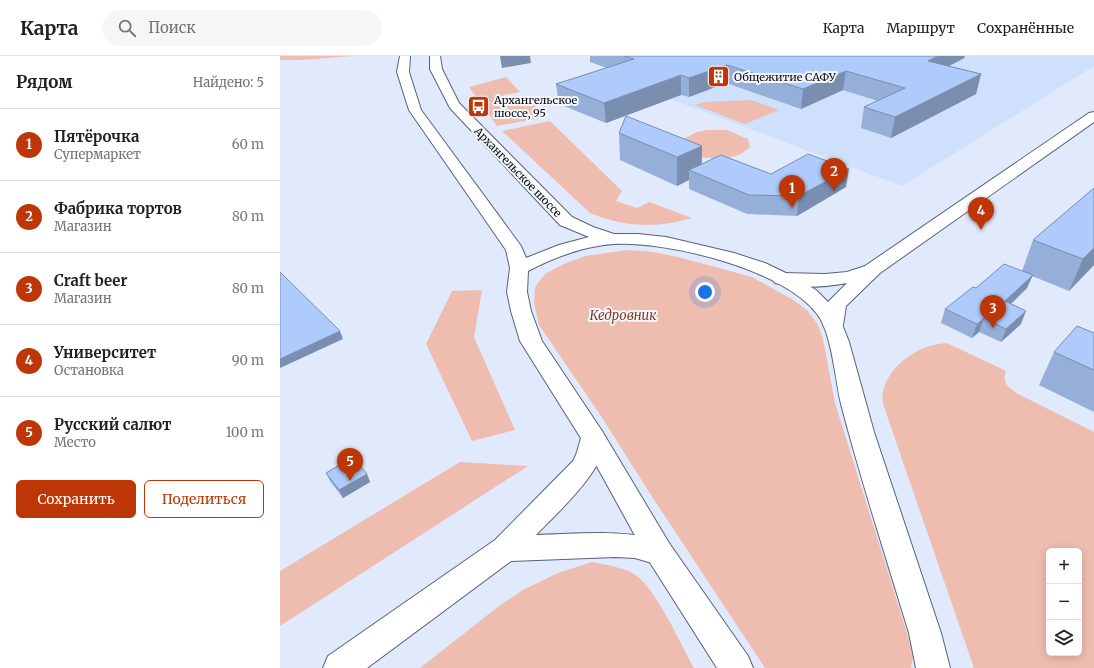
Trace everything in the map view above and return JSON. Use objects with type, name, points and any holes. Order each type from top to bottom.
[{"type":"main road","points":[[405,56],[403,72],[414,110],[515,250],[519,268],[517,292],[521,312],[531,341],[593,437],[659,552],[736,668]]},
{"type":"main road","name":"Архангельское шоссе","points":[[435,56],[436,68],[454,105],[550,205],[566,221],[576,227],[615,239]]},
{"type":"main road","points":[[833,325],[836,304],[873,269],[982,195],[1094,116]]},
{"type":"main road","points":[[519,268],[548,253],[587,243],[615,239],[656,240],[746,263],[782,279],[808,294],[826,311],[833,325],[853,402],[925,633],[933,668]]},
{"type":"main road","points":[[782,279],[817,281],[832,280],[858,275],[873,269]]},
{"type":"main road","points":[[340,668],[505,549],[582,468],[590,455],[593,437]]},
{"type":"main road","points":[[505,549],[615,545],[635,546],[659,552]]},
{"type":"shaded area","points":[[680,56],[1094,56],[1094,66],[902,186],[614,78]]},
{"type":"green space","points":[[280,56],[353,56],[302,60],[280,60]]},
{"type":"green space","points":[[506,77],[520,92],[504,95],[511,104],[530,101],[546,117],[497,126],[469,87]]},
{"type":"green space","points":[[751,100],[779,110],[745,124],[695,105],[706,102]]},
{"type":"green space","points":[[550,121],[622,191],[616,201],[637,208],[649,202],[692,218],[666,224],[640,225],[602,218],[590,213],[502,131]]},
{"type":"green space","points":[[707,130],[727,130],[748,139],[750,147],[744,152],[731,157],[708,158],[694,156],[683,139],[697,132]]},
{"type":"green space","name":"Кедровник","points":[[628,250],[654,252],[682,258],[752,277],[795,301],[808,311],[818,325],[823,339],[835,403],[907,633],[913,657],[911,668],[765,668],[649,492],[601,416],[539,325],[534,304],[535,287],[545,274],[564,264],[585,256]]},
{"type":"green space","points":[[482,290],[474,337],[515,430],[472,441],[426,344],[452,291]]},
{"type":"green space","points":[[947,343],[1006,371],[1006,384],[1016,393],[1094,432],[1094,668],[974,668],[883,404],[883,393],[892,372],[908,357],[927,347]]},
{"type":"green space","points":[[460,462],[528,466],[280,626],[280,571]]},
{"type":"green space","points":[[592,562],[614,566],[634,574],[642,581],[659,603],[694,668],[420,668],[499,606],[523,590],[558,573]]},
{"type":"building","points":[[624,56],[938,56],[928,61],[981,74],[895,117],[864,107],[905,88],[846,71],[803,89],[727,65],[689,78],[681,75],[604,103],[556,84],[634,59]]},
{"type":"building","points":[[626,116],[702,146],[677,157],[619,133]]},
{"type":"building","points":[[808,154],[849,169],[799,196],[749,195],[689,170],[721,155],[771,174]]},
{"type":"building","points":[[1094,188],[1094,248],[1083,259],[1033,240]]},
{"type":"building","points":[[1004,264],[1033,275],[1005,301],[1026,311],[1006,329],[984,318],[977,324],[945,309],[973,287],[976,288]]},
{"type":"building","points":[[280,272],[340,331],[280,359]]},
{"type":"building","points":[[1077,326],[1094,333],[1094,370],[1054,352]]},
{"type":"building","points":[[353,457],[367,474],[339,490],[326,473]]},
{"type":"place","name":"Общежитие САФУ","points":[[718,77]]},
{"type":"place","name":"Архангельское шоссе, 95","points":[[478,106]]},
{"type":"place","name":"Фабрика тортов","points":[[834,191]]},
{"type":"place","name":"Пятёрочка","points":[[792,208]]},
{"type":"place","name":"Университет","points":[[981,230]]},
{"type":"place","name":"Craft beer","points":[[993,328]]},
{"type":"place","name":"Русский салют","points":[[350,481]]}]
